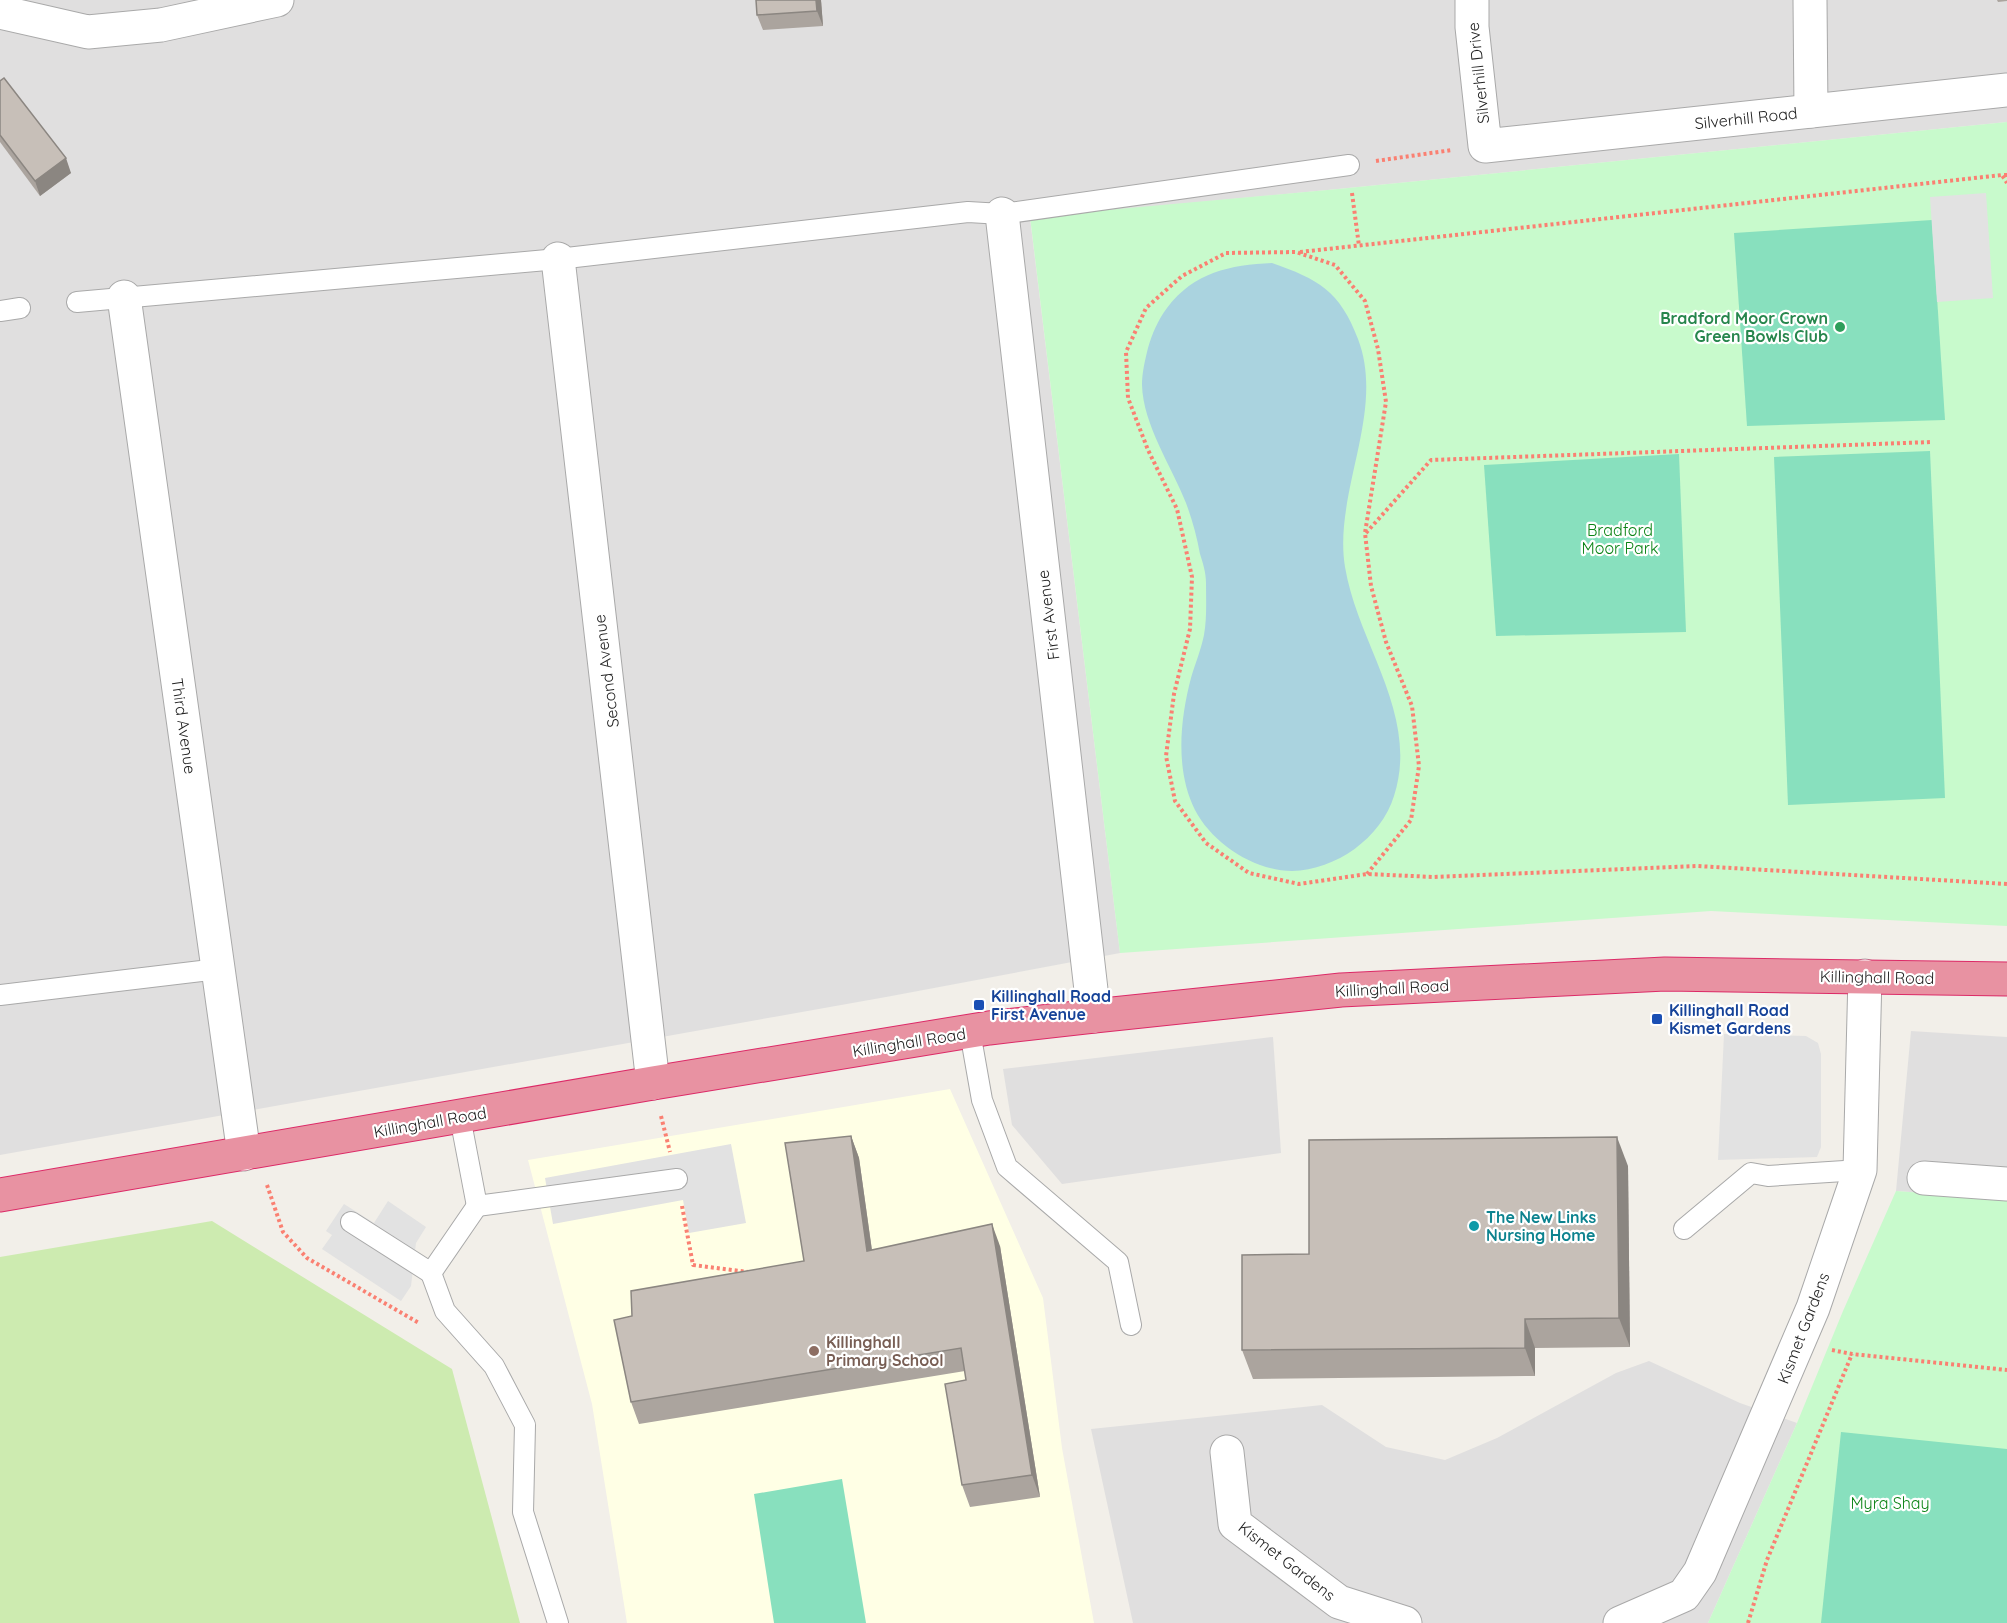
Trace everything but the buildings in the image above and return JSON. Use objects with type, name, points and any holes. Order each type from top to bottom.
[{"type":"highway","name":"Killinghall Road","points":[[0,1195],[653,1083],[970,1032],[1094,1016],[1341,990],[1665,974],[2007,979]]},
{"type":"street","points":[[0,12],[88,33],[160,13],[277,0]]},
{"type":"street","name":"Silverhill Drive","points":[[1472,0],[1472,27],[1485,146]]},
{"type":"street","points":[[1810,0],[1811,111]]},
{"type":"street","name":"Silverhill Road","points":[[1485,146],[2007,90]]},
{"type":"street","name":"First Avenue","points":[[1002,213],[1094,1016]]},
{"type":"street","name":"Second Avenue","points":[[558,259],[653,1083]]},
{"type":"street","name":"Third Avenue","points":[[124,297],[218,969],[250,1153]]},
{"type":"street","name":"Kismet Gardens","points":[[1620,1623],[1684,1595],[1700,1572],[1813,1308],[1860,1170],[1865,976]]},
{"type":"street","points":[[1924,1178],[2007,1184]]},
{"type":"street","name":"Kismet Gardens","points":[[1227,1452],[1235,1524],[1340,1602],[1405,1623]]},
{"type":"lane","points":[[76,302],[558,259],[968,212],[1002,213],[1349,165]]},
{"type":"lane","points":[[0,311],[20,308]]},
{"type":"lane","points":[[0,995],[218,969]]},
{"type":"lane","points":[[970,1032],[982,1100],[1007,1167],[1118,1262],[1131,1325]]},
{"type":"lane","points":[[431,1273],[477,1206],[460,1117]]},
{"type":"lane","points":[[1684,1229],[1751,1173],[1768,1176],[1860,1170]]},
{"type":"lane","points":[[477,1206],[677,1179]]},
{"type":"lane","points":[[351,1222],[431,1273],[445,1311],[494,1365],[525,1425],[523,1512],[558,1623]]},
{"type":"path","points":[[1359,246],[1349,165],[1485,146]]},
{"type":"path","points":[[2007,183],[2004,175],[1359,246],[1296,252],[1226,253],[1182,276],[1146,308],[1126,352],[1128,398],[1148,450],[1177,509],[1192,577],[1190,629],[1173,694],[1166,756],[1176,801],[1206,843],[1249,873],[1299,884],[1366,874],[1434,876],[1696,866],[2007,884]]},
{"type":"path","points":[[1296,252],[1335,265],[1365,302],[1378,349],[1386,402],[1365,533],[1371,586],[1386,642],[1412,706],[1419,766],[1411,820],[1366,874]]},
{"type":"path","points":[[1365,533],[1431,460],[1932,442]]},
{"type":"path","points":[[653,1083],[677,1179],[693,1266],[752,1272]]},
{"type":"path","points":[[250,1153],[283,1232],[307,1258],[421,1325]]},
{"type":"path","points":[[1799,1343],[1852,1354],[2007,1370]]},
{"type":"path","points":[[1748,1623],[1767,1560],[1852,1354]]},
{"type":"shaded area","points":[[0,0],[2007,0],[2007,122],[1030,218],[1120,953],[0,1155]]},
{"type":"shaded area","points":[[1986,193],[1993,298],[1937,302],[1930,197]]},
{"type":"shaded area","points":[[1911,1031],[2007,1037],[2007,1199],[1896,1191]]},
{"type":"shaded area","points":[[1724,1034],[1806,1036],[1818,1043],[1821,1054],[1821,1147],[1817,1157],[1718,1160]]},
{"type":"shaded area","points":[[1273,1037],[1281,1153],[1062,1184],[1012,1125],[1003,1069]]},
{"type":"shaded area","name":"Killinghall Primary School","points":[[950,1089],[1043,1298],[1062,1448],[1094,1623],[627,1623],[592,1404],[528,1160]]},
{"type":"shaded area","points":[[731,1144],[746,1223],[689,1233],[683,1200],[553,1224],[545,1178]]},
{"type":"shaded area","points":[[388,1201],[426,1227],[416,1243],[411,1286],[401,1301],[322,1249],[332,1235],[326,1231],[344,1204],[374,1223]]},
{"type":"shaded area","points":[[1649,1361],[1740,1403],[1797,1423],[1708,1623],[1133,1623],[1091,1429],[1322,1405],[1386,1447],[1445,1460],[1497,1438],[1616,1373]]},
{"type":"green space","name":"Bradford Moor Park","points":[[2007,122],[2007,926],[1711,911],[1120,953],[1030,217],[1338,189]]},
{"type":"green space","name":"Bradford Moor Crown Green Bowls Club","points":[[1932,220],[1945,420],[1747,426],[1734,233]]},
{"type":"green space","points":[[1930,451],[1945,798],[1788,805],[1774,457]]},
{"type":"green space","points":[[1679,454],[1686,632],[1496,636],[1484,465]]},
{"type":"green space","name":"Myra Shay","points":[[1896,1191],[2007,1199],[2007,1623],[1708,1623],[1797,1423]]},
{"type":"green space","points":[[212,1221],[452,1369],[520,1623],[0,1623],[0,1257]]},
{"type":"green space","points":[[1841,1432],[2007,1449],[2007,1623],[1821,1623]]},
{"type":"green space","points":[[842,1479],[866,1623],[774,1623],[754,1494]]},
{"type":"water","points":[[1272,263],[1315,281],[1326,289],[1343,309],[1358,339],[1365,367],[1366,395],[1363,424],[1346,510],[1343,539],[1345,567],[1352,596],[1393,709],[1399,737],[1400,766],[1394,796],[1388,811],[1368,838],[1355,849],[1325,865],[1292,871],[1263,866],[1223,844],[1202,822],[1189,795],[1182,762],[1182,728],[1187,694],[1205,629],[1205,576],[1190,515],[1147,415],[1142,385],[1153,332],[1164,313],[1178,296],[1201,278],[1214,273],[1242,266]]},
{"type":"place","name":"Bradford Moor Crown Green Bowls Club","points":[[1840,327]]},
{"type":"place","name":"Killinghall Road First Avenue","points":[[979,1005]]},
{"type":"place","name":"Killinghall Road Kismet Gardens","points":[[1657,1019]]},
{"type":"place","name":"The New Links Nursing Home","points":[[1474,1226]]},
{"type":"place","name":"Killinghall Primary School","points":[[814,1351]]}]
